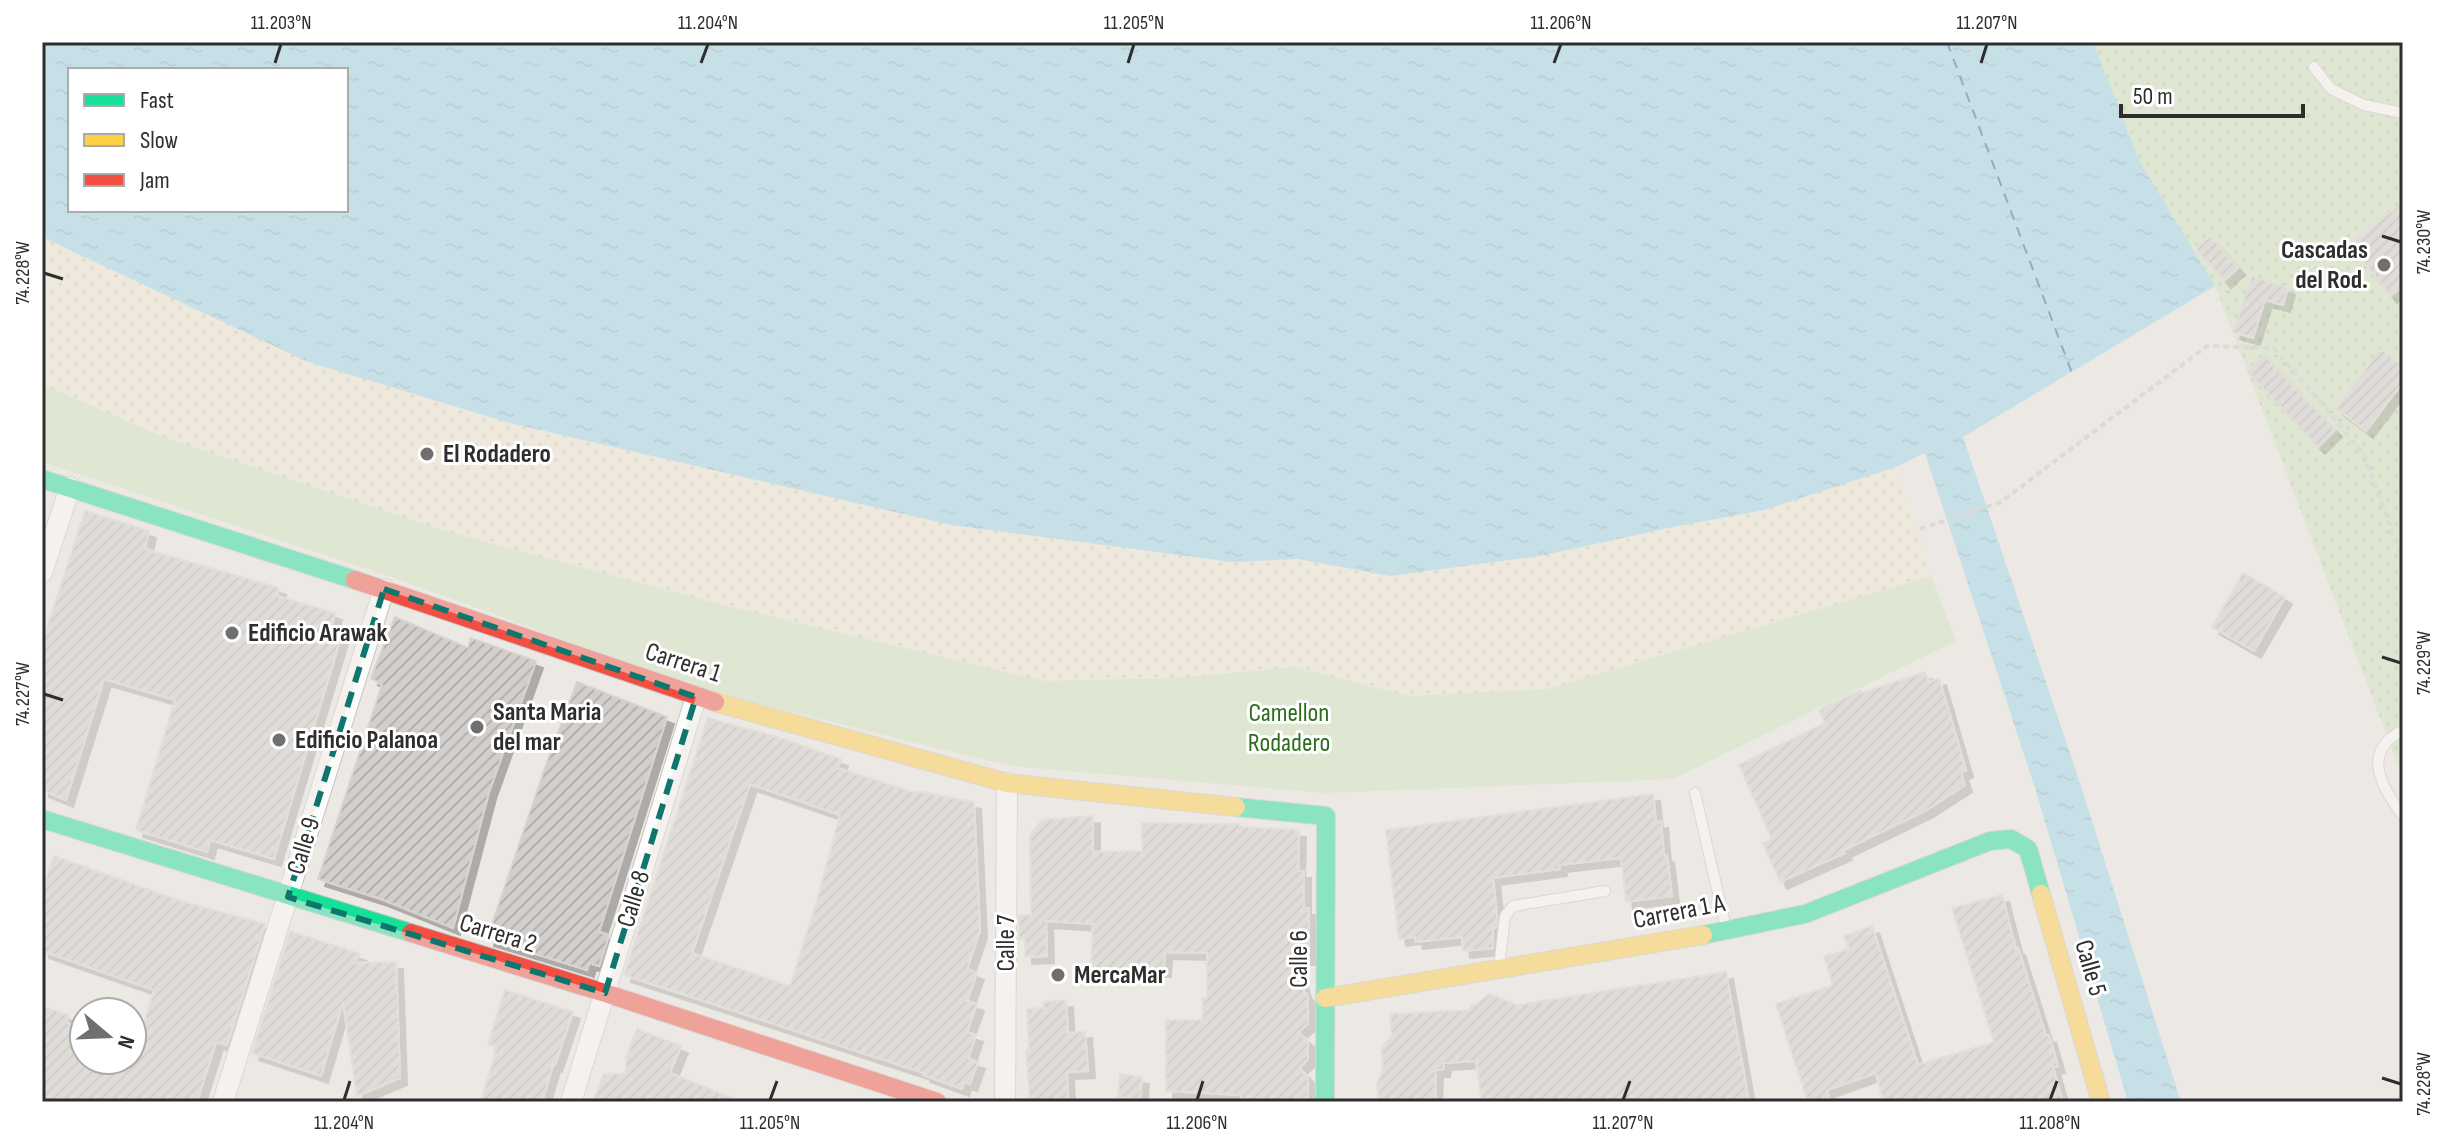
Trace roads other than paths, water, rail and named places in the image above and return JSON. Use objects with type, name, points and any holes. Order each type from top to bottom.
[{"type":"street","name":"Carrera 1","points":[[42,479],[384,589],[696,697],[1007,783],[1326,816]]},
{"type":"street","points":[[42,573],[70,487]]},
{"type":"street","name":"Calle 9","points":[[223,1102],[384,589]]},
{"type":"street","name":"Calle 8","points":[[571,1102],[696,697]]},
{"type":"street","name":"Calle 7","points":[[1005,1102],[1007,783]]},
{"type":"street","name":"Calle 6","points":[[1325,1102],[1326,816]]},
{"type":"street","name":"Carrera 2","points":[[42,819],[605,993],[937,1102]]},
{"type":"street","name":"Carrera 1 A","points":[[1325,998],[1805,914],[1990,841],[2011,839],[2028,849]]},
{"type":"street","name":"Calle 5","points":[[2028,849],[2101,1102]]},
{"type":"lane","points":[[2314,67],[2331,89],[2364,105],[2403,113]]},
{"type":"lane","points":[[2403,730],[2388,742],[2378,764],[2382,786],[2403,816]]},
{"type":"lane","points":[[1695,793],[1726,930]]},
{"type":"lane","points":[[1499,969],[1505,916],[1513,906],[1605,891]]},
{"type":"water","points":[[42,42],[2093,42],[2140,162],[2215,286],[1963,437],[2078,777],[2181,1102],[2128,1102],[2035,788],[1925,453],[1896,467],[1764,510],[1540,556],[1390,576],[1298,559],[1232,562],[951,525],[510,423],[308,362],[42,237]]},
{"type":"place","name":"Cascadas del Rod.","points":[[2384,265]]},
{"type":"place","name":"El Rodadero","points":[[427,454]]},
{"type":"place","name":"Edificio Arawak","points":[[232,633]]},
{"type":"place","name":"Santa Maria del mar","points":[[477,727]]},
{"type":"place","name":"Edificio Palanoa","points":[[279,740]]},
{"type":"place","name":"MercaMar","points":[[1058,975]]},
{"type":"park label","name":"Camellon Rodadero","points":[[1289,728]]}]
